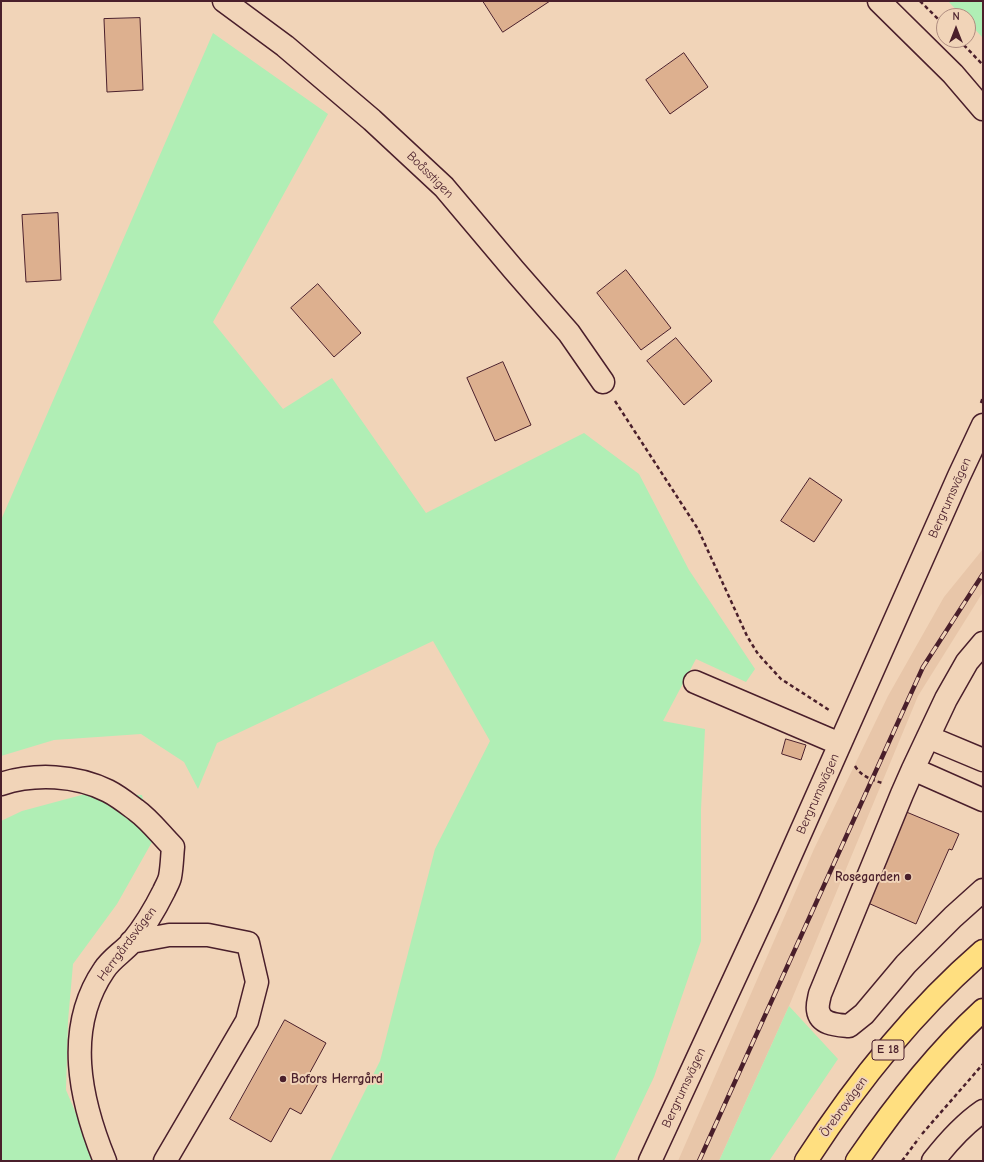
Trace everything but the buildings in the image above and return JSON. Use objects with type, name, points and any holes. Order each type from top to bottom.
[{"type":"highway","name":"Örebrovägen","points":[[806,1161],[851,1096],[886,1052],[944,988],[983,951]]},
{"type":"highway","points":[[857,1161],[884,1121],[915,1083],[958,1035],[983,1010]]},
{"type":"street","name":"Boåsstigen","points":[[224,1],[285,46],[372,120],[444,187],[514,270],[570,333],[603,382]]},
{"type":"street","points":[[879,1],[953,74],[983,109]]},
{"type":"street","name":"Bergrumsvägen","points":[[650,1161],[768,906],[983,425]]},
{"type":"street","points":[[983,642],[967,662],[946,699],[902,794],[820,994],[818,1011],[823,1020],[833,1025],[849,1026],[864,1014],[906,964],[953,917],[983,890]]},
{"type":"street","points":[[695,682],[840,744]]},
{"type":"street","points":[[928,737],[983,760]]},
{"type":"street","points":[[913,769],[983,800]]},
{"type":"street","name":"Herrgårdsvägen","points":[[1,784],[44,777],[77,780],[108,791],[138,811],[173,847],[170,878],[154,912],[131,942],[105,969],[88,1000],[81,1031],[80,1067],[84,1095],[94,1132],[106,1161]]},
{"type":"street","points":[[131,942],[169,935],[208,935],[248,943],[257,982],[247,1022],[165,1161]]},
{"type":"street","points":[[933,1161],[940,1151],[973,1118],[983,1111]]},
{"type":"path","points":[[920,1],[936,17]]},
{"type":"path","points":[[967,48],[983,65]]},
{"type":"path","points":[[603,382],[698,529],[747,636],[758,654],[781,679],[850,723]]},
{"type":"path","points":[[840,744],[858,771],[871,779],[886,784],[902,794]]},
{"type":"path","points":[[902,1161],[945,1106],[983,1064]]},
{"type":"shaded area","points":[[983,549],[983,592],[918,696],[789,1006],[719,1161],[678,1161],[814,849],[888,696],[944,597]]},
{"type":"green space","points":[[948,1],[983,1],[983,38],[976,31],[976,8],[955,8]]},
{"type":"green space","points":[[213,33],[328,114],[213,322],[283,409],[332,378],[426,513],[584,433],[639,474],[689,570],[755,669],[746,682],[696,659],[663,721],[705,729],[701,809],[701,941],[654,1077],[614,1161],[330,1161],[380,1061],[435,849],[490,741],[433,641],[217,743],[198,789],[184,762],[141,734],[54,740],[1,756],[1,520]]},
{"type":"green space","points":[[89,793],[142,795],[152,842],[117,904],[73,964],[68,1021],[66,1090],[96,1161],[1,1161],[1,821],[22,811]]},
{"type":"green space","points":[[789,1006],[838,1059],[769,1161],[719,1161]]},
{"type":"railway","points":[[699,1161],[923,667],[983,574]]},
{"type":"place","name":"Rosegarden","points":[[908,877]]},
{"type":"place","name":"Bofors Herrgård","points":[[283,1079]]}]
